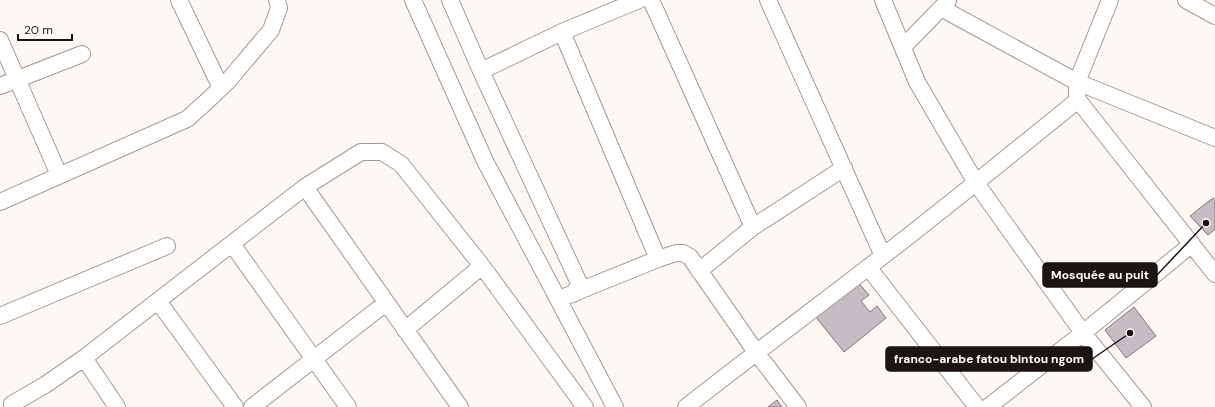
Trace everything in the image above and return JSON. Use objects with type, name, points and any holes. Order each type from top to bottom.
[{"type":"street","points":[[180,0],[221,88]]},
{"type":"street","points":[[0,202],[187,119],[221,88],[271,30],[279,8],[277,0]]},
{"type":"street","points":[[413,0],[485,161],[566,297],[615,407]]},
{"type":"street","points":[[450,0],[481,72],[579,283],[577,288],[566,297]]},
{"type":"street","points":[[481,72],[562,32],[639,0]]},
{"type":"street","points":[[651,0],[753,227]]},
{"type":"street","points":[[768,0],[883,256]]},
{"type":"street","points":[[883,0],[917,82],[976,183],[1083,333],[1143,407]]},
{"type":"street","points":[[1110,0],[1076,82],[1078,100],[1215,274]]},
{"type":"street","points":[[1186,0],[1215,16]]},
{"type":"street","points":[[903,47],[945,4],[1076,82],[1215,138]]},
{"type":"street","points":[[562,32],[658,259]]},
{"type":"street","points":[[0,40],[59,175]]},
{"type":"street","points":[[0,86],[82,54]]},
{"type":"street","points":[[686,407],[883,256],[1078,100]]},
{"type":"street","points":[[8,404],[45,385],[84,358],[306,187],[361,152],[382,152],[401,164],[482,266],[585,407]]},
{"type":"street","points":[[699,271],[753,227],[844,168]]},
{"type":"street","points":[[306,187],[460,407]]},
{"type":"street","points":[[232,244],[348,407]]},
{"type":"street","points":[[988,407],[1083,333],[1192,244]]},
{"type":"street","points":[[0,316],[167,246]]},
{"type":"street","points":[[566,297],[658,259],[676,253],[683,253],[690,257],[756,352],[798,407]]},
{"type":"street","points":[[405,330],[482,266]]},
{"type":"street","points":[[868,267],[977,407]]},
{"type":"street","points":[[158,301],[235,407]]},
{"type":"street","points":[[252,407],[313,358],[386,303]]},
{"type":"street","points":[[84,358],[117,407]]},
{"type":"building","points":[[1213,198],[1215,201],[1215,229],[1208,235],[1190,216]]},
{"type":"building","points":[[857,281],[869,295],[861,301],[870,312],[877,306],[886,318],[844,352],[815,316]]},
{"type":"building","points":[[1134,307],[1156,336],[1126,358],[1105,330]]},
{"type":"building","points":[[777,400],[782,407],[768,407]]},
{"type":"place","name":"Mosquée au puit","points":[[1206,223]]},
{"type":"place","name":"franco-arabe fatou bintou ngom","points":[[1130,333]]}]
